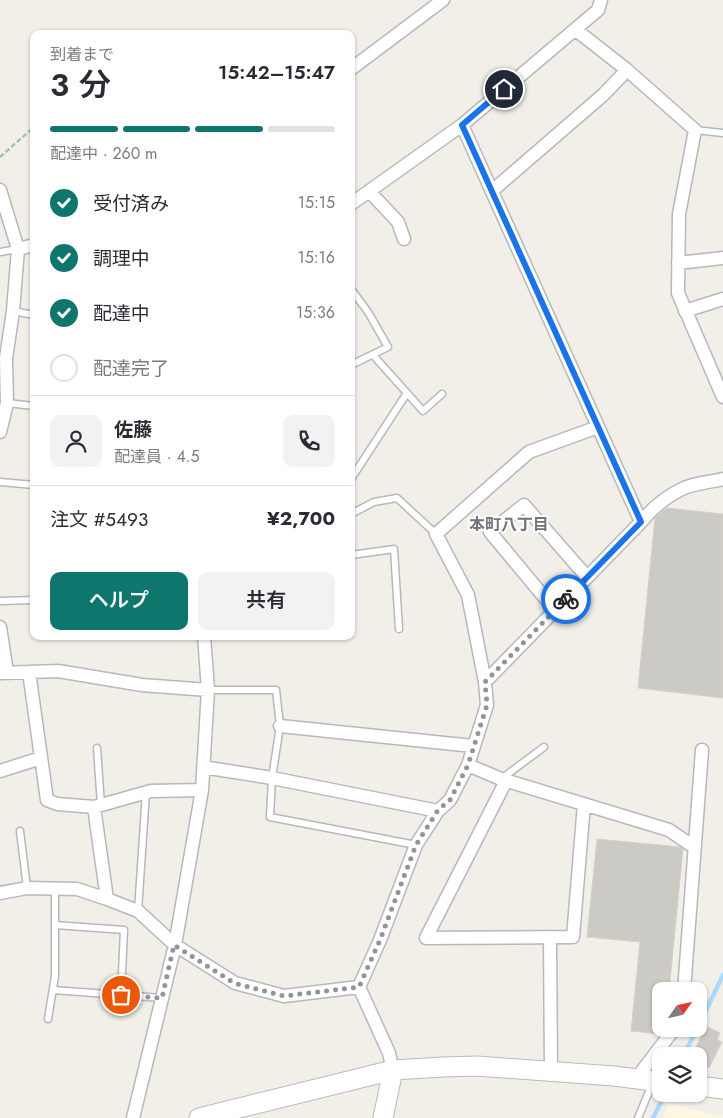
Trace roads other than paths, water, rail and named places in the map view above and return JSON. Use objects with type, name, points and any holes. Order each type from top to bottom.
[{"type":"street","points":[[355,66],[443,0]]},
{"type":"street","points":[[355,201],[462,125],[576,30],[598,10],[600,0]]},
{"type":"street","points":[[576,30],[627,70],[695,130],[679,214],[678,293],[723,397]]},
{"type":"street","points":[[492,190],[603,95],[627,70]]},
{"type":"street","points":[[462,125],[641,522]]},
{"type":"street","points":[[0,190],[18,249],[13,311],[3,356],[7,403],[0,432]]},
{"type":"street","points":[[369,191],[398,222],[404,239]]},
{"type":"street","points":[[18,249],[30,245]]},
{"type":"street","points":[[678,262],[723,258]]},
{"type":"street","points":[[685,310],[723,299]]},
{"type":"street","points":[[383,1118],[393,1070],[389,1053],[359,987],[380,940],[416,845],[438,810],[450,800],[468,765],[487,705],[485,682],[468,595],[436,534],[529,452],[598,427]]},
{"type":"street","points":[[485,682],[650,511],[663,500],[686,488],[723,479]]},
{"type":"street","points":[[555,610],[490,532],[524,505],[587,577]]},
{"type":"street","points":[[0,627],[3,672],[58,671],[142,684],[208,690]]},
{"type":"street","points":[[133,1118],[174,945],[202,790],[208,690],[204,640]]},
{"type":"street","points":[[29,672],[47,800],[57,804],[97,806],[151,791],[202,790]]},
{"type":"street","points":[[280,726],[473,746]]},
{"type":"street","points":[[685,982],[702,750]]},
{"type":"street","points":[[0,771],[41,758]]},
{"type":"street","points":[[468,765],[503,780],[669,830],[694,847]]},
{"type":"street","points":[[203,767],[272,778],[438,810]]},
{"type":"street","points":[[503,780],[426,938],[573,937],[584,804]]},
{"type":"street","points":[[97,806],[107,899]]},
{"type":"street","points":[[0,893],[27,888],[77,889],[107,899],[138,911],[174,945],[234,983],[284,996],[359,987]]},
{"type":"street","points":[[550,937],[550,1072]]},
{"type":"street","points":[[198,1118],[393,1070],[477,1066],[650,1080],[669,1038]]},
{"type":"street","points":[[707,1087],[723,1089]]},
{"type":"lane","points":[[695,130],[723,133]]},
{"type":"lane","points":[[0,252],[18,249]]},
{"type":"lane","points":[[355,295],[368,312],[388,348],[355,363]]},
{"type":"lane","points":[[13,311],[30,314]]},
{"type":"lane","points":[[373,355],[423,411],[442,394]]},
{"type":"lane","points":[[355,473],[408,393]]},
{"type":"lane","points":[[7,403],[30,406]]},
{"type":"lane","points":[[0,482],[30,485]]},
{"type":"lane","points":[[355,512],[374,502],[397,498],[436,534]]},
{"type":"lane","points":[[355,555],[394,549],[399,628]]},
{"type":"lane","points":[[0,601],[30,600]]},
{"type":"lane","points":[[208,690],[276,690],[280,726],[272,778],[270,817],[416,845]]},
{"type":"lane","points":[[503,780],[544,747]]},
{"type":"lane","points":[[97,748],[97,806]]},
{"type":"lane","points":[[138,911],[146,792]]},
{"type":"lane","points":[[20,831],[27,888]]},
{"type":"lane","points":[[48,1019],[55,976],[55,888]]},
{"type":"lane","points":[[55,926],[124,930],[121,995]]},
{"type":"lane","points":[[53,990],[162,998]]},
{"type":"lane","points":[[638,1118],[650,1080]]},
{"type":"waterway","points":[[708,1006],[723,975]]},
{"type":"waterway","points":[[688,1047],[692,1038]]},
{"type":"waterway","points":[[653,1118],[661,1102]]},
{"type":"district","name":"本町八丁目","points":[[509,524]]}]
